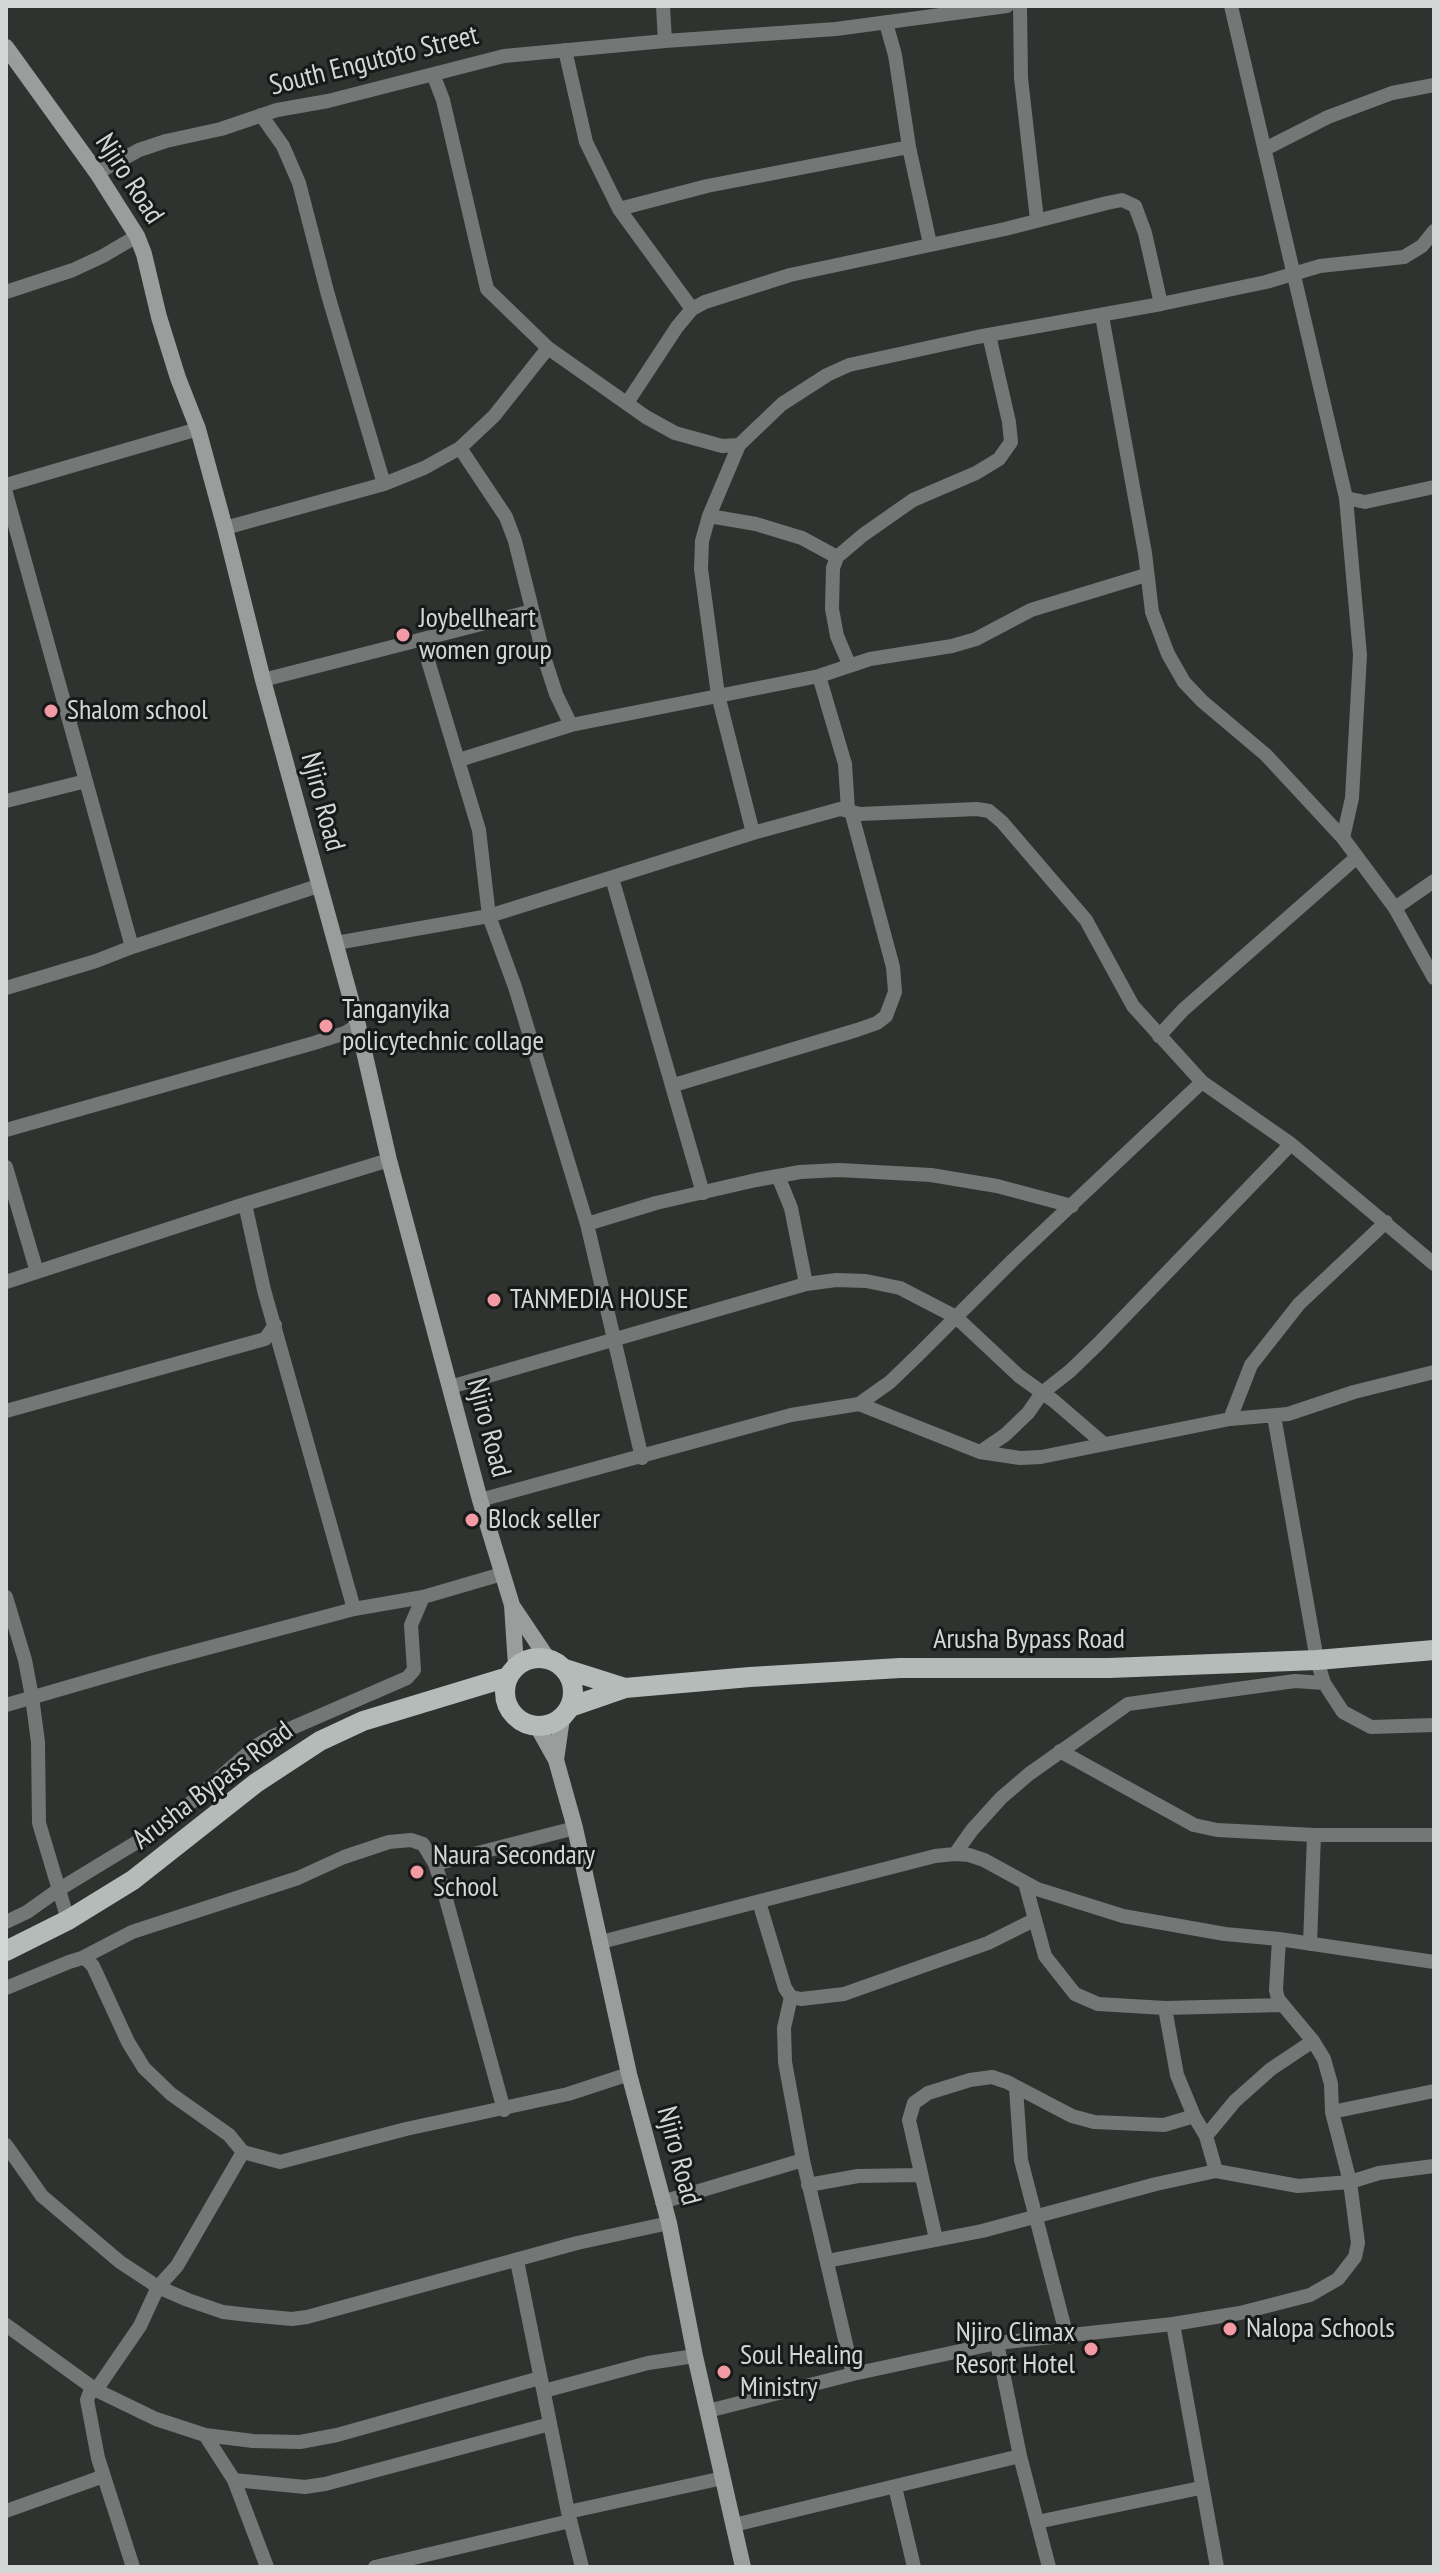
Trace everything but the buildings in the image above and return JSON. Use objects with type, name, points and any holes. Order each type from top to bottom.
[{"type":"main road","name":"Arusha Bypass Road","points":[[537,1726],[546,1726],[566,1712],[625,1688],[900,1668],[1109,1668],[1317,1660],[1434,1650]]},
{"type":"main road","name":"Arusha Bypass Road","points":[[6,1951],[68,1920],[133,1880],[256,1783],[320,1741],[363,1721],[464,1692],[537,1658],[625,1688]]},
{"type":"main road","points":[[556,1664],[573,1687],[566,1712]]},
{"type":"main road","points":[[512,1672],[505,1697],[513,1715]]},
{"type":"main road","points":[[464,1692],[520,1721],[537,1726]]},
{"type":"street","points":[[663,6],[665,41]]},
{"type":"street","name":"South Engutoto Street","points":[[97,173],[148,146],[504,56],[886,23],[967,8],[1007,6]]},
{"type":"street","points":[[1020,6],[1021,78],[1037,220]]},
{"type":"street","points":[[1231,6],[1346,498],[1360,655],[1352,798],[1343,838]]},
{"type":"street","points":[[886,23],[895,55],[909,147],[930,244]]},
{"type":"street","name":"Njiro Road","points":[[6,47],[97,173],[137,236],[178,378],[198,429],[318,886],[358,1025],[389,1160],[480,1500],[512,1605],[512,1672]]},
{"type":"street","points":[[565,50],[586,142],[619,209],[692,309]]},
{"type":"street","points":[[433,74],[443,100],[487,289],[548,348],[675,433],[722,446],[739,445]]},
{"type":"street","points":[[1265,149],[1328,117],[1392,93],[1434,85]]},
{"type":"street","points":[[261,115],[283,146],[299,183],[328,295],[384,484]]},
{"type":"street","points":[[619,209],[707,186],[909,147]]},
{"type":"street","points":[[627,403],[655,358],[692,309],[741,289],[790,275],[1005,229],[1107,203],[1130,202],[1135,206],[1145,233],[1161,304]]},
{"type":"street","points":[[753,833],[718,695],[701,569],[702,541],[709,516],[739,445],[782,404],[827,375],[878,356],[1161,304],[1293,275],[1320,266],[1404,257],[1422,246],[1434,231]]},
{"type":"street","points":[[6,292],[73,270],[137,236]]},
{"type":"street","points":[[1102,316],[1159,634],[1184,682],[1266,755],[1343,838],[1395,908],[1434,978]]},
{"type":"street","points":[[849,664],[837,636],[832,609],[833,568],[837,557],[913,500],[976,473],[999,459],[1011,442],[989,335]]},
{"type":"street","points":[[225,528],[384,484],[424,468],[460,448],[494,416],[548,348]]},
{"type":"street","points":[[6,485],[198,429]]},
{"type":"street","points":[[460,448],[506,517],[556,694],[571,725]]},
{"type":"street","points":[[1346,498],[1365,502],[1434,487]]},
{"type":"street","points":[[6,493],[132,947]]},
{"type":"street","points":[[709,516],[756,524],[802,538],[837,557]]},
{"type":"street","points":[[459,760],[571,725],[819,676],[849,664],[976,639],[1031,610],[1146,575]]},
{"type":"street","points":[[263,680],[532,611]]},
{"type":"street","points":[[422,641],[479,830],[489,916],[515,987],[587,1224],[642,1458]]},
{"type":"street","points":[[674,1085],[877,1023],[886,1016],[895,992],[893,967],[850,810],[845,764],[819,676]]},
{"type":"street","points":[[6,801],[86,781]]},
{"type":"street","points":[[336,943],[489,916],[828,812],[989,811],[1086,920],[1133,1006],[1202,1082],[1291,1144],[1434,1264]]},
{"type":"street","points":[[1159,1036],[1183,1010],[1357,857]]},
{"type":"street","points":[[612,878],[703,1193]]},
{"type":"street","points":[[1395,908],[1434,881]]},
{"type":"street","points":[[6,988],[318,886]]},
{"type":"street","points":[[6,1130],[314,1043],[345,1033],[358,1025]]},
{"type":"street","points":[[480,1500],[791,1415],[859,1404],[890,1382],[1202,1082]]},
{"type":"street","points":[[980,1452],[1005,1435],[1028,1413],[1042,1393],[1098,1344],[1291,1144]]},
{"type":"street","points":[[6,1282],[389,1160]]},
{"type":"street","points":[[6,1167],[37,1272]]},
{"type":"street","points":[[587,1224],[656,1203],[778,1176],[839,1170],[931,1175],[997,1186],[1072,1206]]},
{"type":"street","points":[[778,1176],[791,1208],[806,1284]]},
{"type":"street","points":[[245,1204],[275,1325],[354,1609]]},
{"type":"street","points":[[1230,1419],[1251,1365],[1299,1304],[1386,1222]]},
{"type":"street","points":[[450,1387],[806,1284],[851,1281],[900,1288],[956,1317],[1019,1376],[1104,1444]]},
{"type":"street","points":[[6,1411],[265,1339],[275,1325]]},
{"type":"street","points":[[859,1404],[980,1452],[1020,1458],[1041,1457],[1230,1419],[1274,1416],[1434,1372]]},
{"type":"street","points":[[1274,1416],[1317,1660],[1324,1683],[1343,1712],[1371,1727],[1434,1725]]},
{"type":"street","points":[[6,1705],[354,1609],[423,1597],[502,1574]]},
{"type":"street","points":[[6,1597],[25,1660],[32,1697],[38,1742],[39,1823],[68,1920]]},
{"type":"street","points":[[6,1922],[165,1825],[256,1746],[407,1678],[414,1670],[411,1625],[423,1597]]},
{"type":"street","name":"Njiro Road","points":[[512,1605],[556,1664]]},
{"type":"street","points":[[955,1854],[1001,1798],[1060,1751],[1128,1704],[1295,1681],[1324,1683]]},
{"type":"street","name":"Njiro Road","points":[[556,1760],[566,1712]]},
{"type":"street","name":"Njiro Road","points":[[537,1726],[556,1760],[575,1828],[629,2074],[669,2223],[695,2356],[743,2567]]},
{"type":"street","points":[[1060,1751],[1194,1825],[1240,1833],[1434,1835]]},
{"type":"street","points":[[435,1864],[575,1828]]},
{"type":"street","points":[[1310,1944],[1314,1835]]},
{"type":"street","points":[[6,1988],[82,1958],[132,1932],[298,1878],[344,1857],[389,1842],[411,1840],[423,1844],[435,1864],[504,2110]]},
{"type":"street","points":[[601,1942],[935,1856],[955,1854],[984,1860],[1025,1883],[1123,1916],[1225,1934],[1434,1962]]},
{"type":"street","points":[[1025,1883],[1045,1956],[1075,1994],[1098,2004],[1165,2008],[1282,2005]]},
{"type":"street","points":[[759,1902],[785,1988],[791,1997],[784,2028],[785,2062],[808,2185],[853,2374]]},
{"type":"street","points":[[791,1997],[812,2000],[844,1994],[988,1943],[1034,1920]]},
{"type":"street","points":[[708,2411],[853,2374],[997,2343],[1173,2324],[1240,2313],[1310,2295],[1338,2279],[1355,2257],[1358,2243],[1350,2182],[1332,2112],[1331,2084],[1324,2059],[1282,2005],[1276,1990],[1279,1939]]},
{"type":"street","points":[[82,1958],[93,1966],[128,2042],[144,2068],[171,2094],[229,2135],[243,2152],[280,2162],[406,2129],[568,2094],[629,2074]]},
{"type":"street","points":[[1170,2031],[1194,2006]]},
{"type":"street","points":[[1165,2008],[1177,2075],[1206,2136],[1216,2171]]},
{"type":"street","points":[[1206,2136],[1235,2101],[1271,2069],[1313,2041]]},
{"type":"street","points":[[936,2239],[919,2175],[909,2120],[914,2103],[928,2093],[970,2080],[999,2078],[1072,2116],[1094,2122],[1164,2125],[1194,2116]]},
{"type":"street","points":[[1016,2088],[1021,2160],[1067,2337]]},
{"type":"street","points":[[1332,2112],[1434,2091]]},
{"type":"street","points":[[6,2145],[42,2196],[120,2262],[158,2287],[223,2312],[292,2319],[332,2312],[577,2243],[669,2223]]},
{"type":"street","points":[[133,2567],[104,2476],[87,2400],[140,2326],[158,2287],[177,2266],[243,2152]]},
{"type":"street","points":[[662,2202],[803,2160]]},
{"type":"street","points":[[827,2261],[1036,2218],[1156,2184],[1216,2171],[1298,2186],[1350,2182],[1379,2173],[1431,2171]]},
{"type":"street","points":[[808,2185],[858,2176],[919,2175]]},
{"type":"street","points":[[517,2261],[582,2567]]},
{"type":"street","points":[[1173,2324],[1200,2488],[1217,2567]]},
{"type":"street","points":[[6,2325],[96,2390],[156,2419],[205,2435],[253,2441],[300,2442],[337,2435],[542,2385],[695,2356]]},
{"type":"street","points":[[997,2343],[1020,2456],[1049,2567]]},
{"type":"street","points":[[234,2480],[305,2487],[325,2484],[550,2424]]},
{"type":"street","points":[[205,2435],[234,2480],[267,2567]]},
{"type":"street","points":[[734,2525],[1020,2456]]},
{"type":"street","points":[[6,2511],[104,2476]]},
{"type":"street","points":[[375,2567],[723,2478]]},
{"type":"street","points":[[895,2487],[914,2567]]},
{"type":"street","points":[[1037,2522],[1200,2488]]},
{"type":"place","name":"Joybellheart women group","points":[[403,635]]},
{"type":"place","name":"Shalom school","points":[[51,711]]},
{"type":"place","name":"Tanganyika policytechnic collage","points":[[326,1026]]},
{"type":"place","name":"TANMEDIA HOUSE","points":[[494,1300]]},
{"type":"place","name":"Block seller","points":[[472,1520]]},
{"type":"place","name":"Naura Secondary School","points":[[417,1872]]},
{"type":"place","name":"Nalopa Schools","points":[[1230,2329]]},
{"type":"place","name":"Njiro Climax Resort Hotel","points":[[1091,2349]]},
{"type":"place","name":"Soul Healing Ministry","points":[[724,2372]]}]
